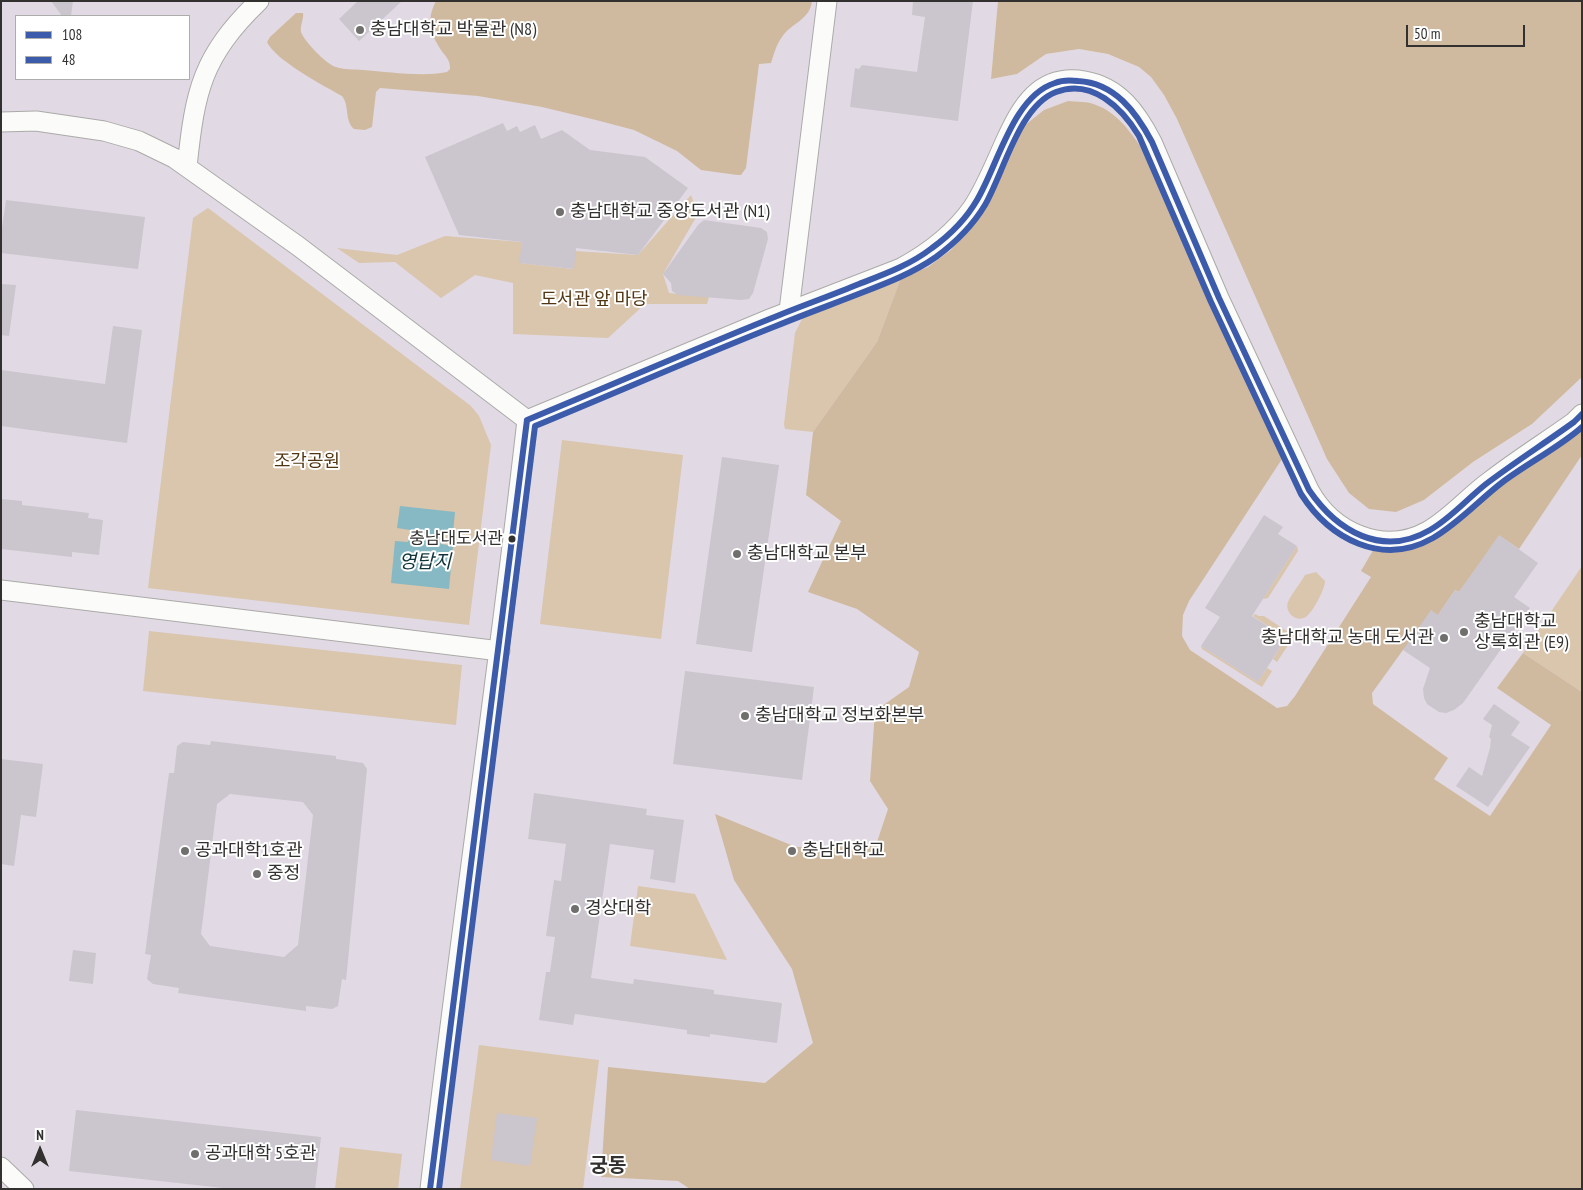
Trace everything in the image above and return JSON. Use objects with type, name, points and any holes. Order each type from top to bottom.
[{"type":"street","points":[[187,167],[194,108],[207,67],[232,29],[259,1]]},
{"type":"street","points":[[789,311],[827,1]]},
{"type":"street","points":[[527,420],[789,311],[901,268],[918,258],[945,238],[964,218],[982,193],[1016,117],[1032,96],[1038,90],[1056,83],[1081,80],[1093,82],[1112,90],[1122,98],[1144,127],[1219,298],[1309,490],[1322,509],[1339,525],[1359,535],[1380,540],[1404,540],[1428,531],[1488,482],[1574,422],[1582,414]]},
{"type":"street","points":[[1,122],[36,121],[104,131],[158,149],[187,167],[298,246],[527,420]]},
{"type":"street","points":[[430,1189],[468,884],[500,651],[527,420]]},
{"type":"street","points":[[1,590],[500,651]]},
{"type":"street","points":[[1,1167],[24,1189]]},
{"type":"shaded area","name":"충남대학교","points":[[1,1],[998,1],[991,79],[1017,74],[1046,54],[1079,49],[1108,54],[1139,67],[1151,77],[1424,500],[1473,462],[1532,424],[1582,377],[1582,1189],[1,1189]]},
{"type":"shaded area","points":[[436,1],[812,1],[808,13],[786,32],[780,40],[771,63],[759,64],[746,168],[741,175],[737,175],[701,170],[677,151],[634,130],[542,107],[478,96],[380,88],[376,92],[372,127],[365,130],[354,129],[349,121],[346,104],[342,96],[312,79],[280,57],[267,42],[296,13],[303,13],[301,32],[303,36],[311,47],[336,67],[405,74],[447,72],[450,69],[448,59],[436,41],[431,29],[431,16]]},
{"type":"shaded area","points":[[998,1],[1582,1],[1582,377],[1532,424],[1473,462],[1424,500],[1396,512],[1369,509],[1349,493],[1327,459],[1177,119],[1164,95],[1151,77],[1139,67],[1108,54],[1079,49],[1046,54],[1017,74],[991,79]]},
{"type":"shaded area","points":[[1068,101],[1086,102],[1110,112],[1127,128],[1141,147],[1284,456],[1189,601],[1183,615],[1182,636],[1190,650],[1277,708],[1287,706],[1295,696],[1371,577],[1361,571],[1375,547],[1492,489],[1582,428],[1582,455],[1519,549],[1500,536],[1459,592],[1455,590],[1438,615],[1403,650],[1372,693],[1373,704],[1448,758],[1434,779],[1490,816],[1551,725],[1497,688],[1523,653],[1582,692],[1582,1189],[690,1189],[678,1181],[601,1177],[608,1067],[765,1083],[813,1043],[792,969],[734,880],[715,814],[796,847],[876,845],[888,809],[870,781],[875,711],[909,687],[919,652],[857,609],[808,592],[841,521],[806,495],[813,432],[877,342],[901,278],[928,267],[951,250],[976,222],[998,184],[1024,126],[1044,110]]},
{"type":"green space","name":"도서관 앞 마당","points":[[691,195],[698,214],[663,274],[669,293],[709,297],[707,304],[645,304],[608,338],[513,334],[513,283],[475,275],[441,298],[395,262],[359,263],[337,248],[397,255],[445,236],[522,242],[520,263],[573,269],[575,251],[638,255]]},
{"type":"green space","name":"조각공원","points":[[208,208],[471,406],[479,416],[491,445],[469,625],[148,588],[193,218]]},
{"type":"green space","points":[[901,278],[877,342],[813,432],[785,429],[784,424],[795,333],[802,319],[814,311]]},
{"type":"green space","points":[[562,440],[683,455],[661,639],[540,624]]},
{"type":"green space","points":[[1297,546],[1298,551],[1268,598],[1263,599]]},
{"type":"green space","points":[[1582,566],[1582,692],[1523,653]]},
{"type":"green space","points":[[1316,572],[1325,581],[1325,585],[1313,609],[1307,616],[1300,619],[1296,618],[1288,610],[1288,602],[1305,575]]},
{"type":"green space","points":[[1255,614],[1264,616],[1294,636],[1277,662],[1273,659],[1286,638],[1253,616]]},
{"type":"green space","points":[[149,631],[462,665],[456,725],[143,691]]},
{"type":"green space","points":[[1201,646],[1258,682],[1267,668],[1272,671],[1262,687],[1202,649]]},
{"type":"green space","points":[[638,886],[695,894],[727,960],[630,946]]},
{"type":"green space","points":[[479,1045],[599,1060],[583,1189],[460,1189]]},
{"type":"green space","points":[[340,1147],[402,1154],[398,1189],[335,1189]]},
{"type":"water","name":"영탑지","points":[[400,506],[455,512],[453,533],[443,532],[441,544],[453,546],[449,589],[391,583],[395,541],[408,542],[410,530],[397,528]]},
{"type":"building","points":[[51,1],[73,1],[71,15],[61,15]]},
{"type":"building","name":"충남대학교 박물관 (N8)","points":[[358,1],[402,1],[359,41],[339,19]]},
{"type":"building","points":[[913,1],[973,1],[958,121],[850,107],[855,68],[859,69],[862,65],[917,72],[925,17],[912,15]]},
{"type":"building","name":"충남대학교 중앙도서관 (N1)","points":[[503,123],[507,131],[517,126],[520,132],[535,125],[541,139],[562,130],[590,150],[645,157],[688,188],[638,255],[576,248],[574,269],[519,263],[522,242],[459,235],[425,157]]},
{"type":"building","points":[[6,200],[145,217],[138,269],[1,253],[1,235]]},
{"type":"building","points":[[704,220],[761,228],[767,232],[768,239],[753,293],[749,299],[678,295],[672,291],[671,283],[663,274],[698,225]]},
{"type":"building","points":[[1,284],[16,285],[9,336],[1,335]]},
{"type":"building","points":[[113,326],[142,330],[127,443],[1,426],[1,370],[105,384]]},
{"type":"building","name":"충남대학교 본부","points":[[722,457],[779,465],[752,652],[696,644]]},
{"type":"building","points":[[1,499],[22,501],[22,505],[89,513],[88,518],[103,520],[99,555],[72,552],[72,557],[1,549]]},
{"type":"building","points":[[1264,515],[1283,527],[1278,534],[1297,546],[1252,616],[1286,638],[1258,682],[1201,646],[1220,617],[1205,608]]},
{"type":"building","name":"충남대학교 상록회관 (E9)","points":[[1499,535],[1538,563],[1514,597],[1530,608],[1463,703],[1446,713],[1439,712],[1427,704],[1424,698],[1423,689],[1430,668],[1403,650],[1431,610],[1438,615],[1455,590],[1459,592]]},
{"type":"building","name":"충남대학교 정보화본부","points":[[685,671],[814,687],[802,780],[673,764]]},
{"type":"building","points":[[1494,704],[1520,722],[1511,735],[1530,747],[1488,807],[1456,786],[1469,767],[1482,776],[1490,748],[1491,739],[1489,737],[1492,725],[1483,719]]},
{"type":"building","name":"공과대학1호관","points":[[211,741],[336,756],[336,759],[363,763],[367,769],[346,980],[342,979],[338,1006],[332,1009],[306,1006],[306,1011],[178,993],[179,988],[153,984],[147,979],[151,955],[145,954],[169,773],[174,773],[177,746],[183,742],[210,745]],"holes":[[[230,794],[303,802],[313,815],[298,945],[284,957],[210,946],[201,934],[217,804]]]},
{"type":"building","points":[[1,759],[43,764],[36,817],[21,815],[14,866],[1,864]]},
{"type":"building","name":"경상대학","points":[[534,793],[647,809],[646,815],[684,820],[675,883],[650,879],[654,850],[610,844],[591,978],[633,984],[634,979],[714,990],[714,994],[782,1003],[777,1043],[710,1034],[710,1037],[687,1034],[687,1030],[575,1014],[573,1025],[539,1020],[546,972],[550,972],[555,937],[546,936],[554,880],[561,881],[566,844],[528,839]]},
{"type":"building","points":[[73,950],[96,953],[93,984],[69,981]]},
{"type":"building","name":"공과대학 5호관","points":[[76,1110],[321,1137],[315,1189],[232,1189],[69,1171]]},
{"type":"building","points":[[497,1113],[537,1118],[530,1166],[491,1160]]},
{"type":"transit line","name":"108","points":[[527,420],[741,330],[888,273],[924,254],[951,232],[973,207],[1008,133],[1028,102],[1040,90],[1058,82],[1069,80],[1091,83],[1113,93],[1131,110],[1146,131],[1219,298],[1309,490],[1320,505],[1347,528],[1362,536],[1378,540],[1395,541],[1412,538],[1430,530],[1452,514],[1486,484],[1574,422],[1582,414]]},
{"type":"transit line","name":"48","points":[[439,1189],[535,426],[746,338],[890,281],[927,263],[957,240],[985,205],[1014,141],[1032,111],[1043,100],[1056,92],[1082,89],[1094,92],[1115,106],[1139,136],[1211,302],[1301,494],[1313,510],[1342,535],[1359,544],[1376,549],[1395,550],[1414,546],[1433,538],[1452,525],[1504,481],[1582,427]]},
{"type":"transit line","name":"108","points":[[430,1189],[527,420]]},
{"type":"place","name":"충남대학교 박물관 (N8)","points":[[360,30]]},
{"type":"place","name":"충남대학교 중앙도서관 (N1)","points":[[560,212]]},
{"type":"place","name":"충남대도서관","points":[[512,539]]},
{"type":"place","name":"충남대학교 본부","points":[[737,554]]},
{"type":"place","name":"충남대학교 상록회관 (E9)","points":[[1464,632]]},
{"type":"place","name":"충남대학교 농대 도서관","points":[[1444,638]]},
{"type":"place","name":"충남대학교 정보화본부","points":[[745,716]]},
{"type":"place","name":"공과대학1호관","points":[[185,851]]},
{"type":"place","name":"충남대학교","points":[[792,851]]},
{"type":"place","name":"중정","points":[[257,874]]},
{"type":"place","name":"경상대학","points":[[575,909]]},
{"type":"place","name":"공과대학 5호관","points":[[195,1154]]},
{"type":"district","name":"궁동","points":[[608,1166]]}]
